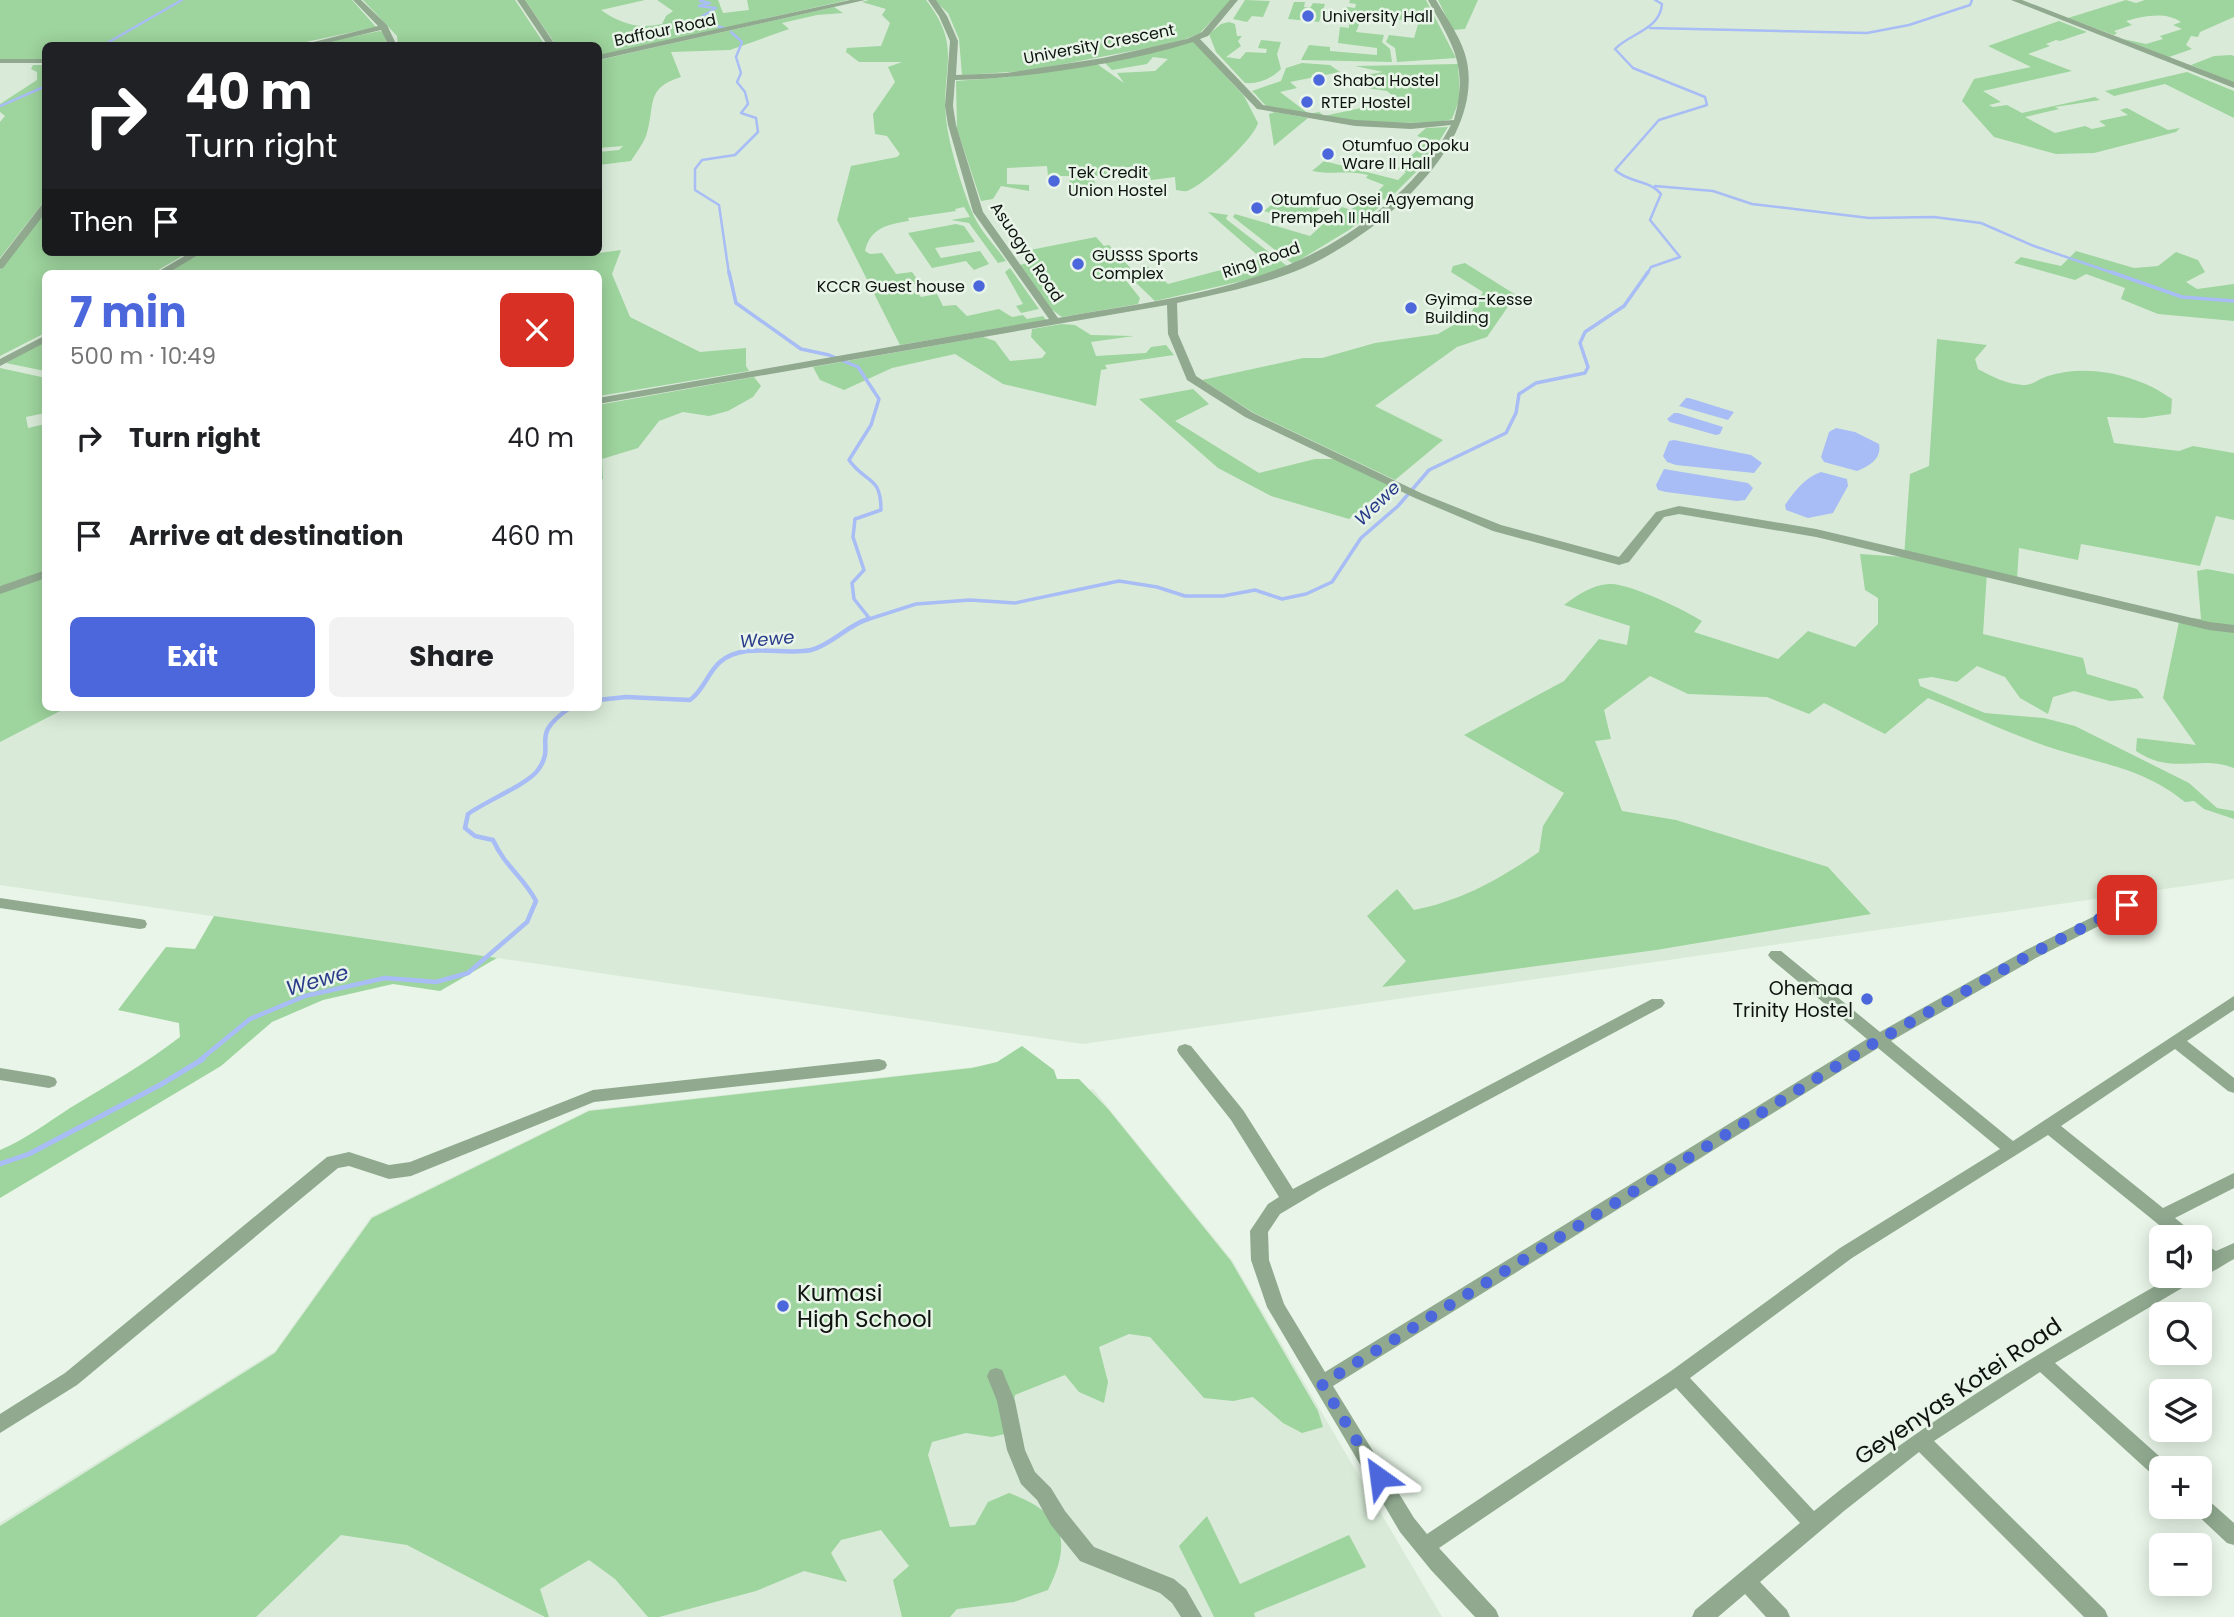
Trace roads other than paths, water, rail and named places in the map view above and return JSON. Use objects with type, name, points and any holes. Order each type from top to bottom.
[{"type":"street","points":[[357,0],[384,27],[391,42]]},
{"type":"street","points":[[521,0],[549,42]]},
{"type":"street","name":"Baffour Road","points":[[602,57],[861,0]]},
{"type":"street","name":"Asuogya Road","points":[[932,0],[943,16],[954,41],[949,106],[952,125],[978,212],[1055,321]]},
{"type":"street","name":"University Crescent","points":[[953,78],[1006,76],[1103,60],[1195,39],[1205,34],[1234,0]]},
{"type":"street","name":"Ring Road","points":[[602,400],[1172,301],[1258,281],[1329,251],[1401,199],[1448,140],[1458,122],[1464,95],[1463,62],[1432,0]]},
{"type":"street","points":[[2015,0],[2234,85]]},
{"type":"street","points":[[318,42],[384,27]]},
{"type":"street","points":[[1205,34],[1211,52]]},
{"type":"street","points":[[1195,39],[1211,52],[1261,107],[1366,124],[1411,126],[1458,122]]},
{"type":"street","points":[[0,61],[42,61]]},
{"type":"street","points":[[0,267],[42,210]]},
{"type":"street","points":[[166,270],[191,256]]},
{"type":"street","points":[[1172,301],[1173,334],[1184,366],[1197,384],[1249,415],[1414,493],[1497,528],[1612,560],[1625,559],[1660,514],[1671,509],[1816,533],[2209,626],[2234,629]]},
{"type":"street","points":[[0,363],[42,340]]},
{"type":"street","points":[[0,590],[42,575]]},
{"type":"street","points":[[0,903],[140,924]]},
{"type":"street","points":[[1322,1384],[1879,1040],[2031,954],[2127,905]]},
{"type":"street","points":[[1776,955],[2012,1150]]},
{"type":"street","points":[[1424,1547],[1677,1377],[1846,1253],[2012,1150],[2234,1002]]},
{"type":"street","points":[[1489,1617],[1407,1525],[1276,1307],[1260,1259],[1259,1231],[1274,1209],[1657,1003]]},
{"type":"street","points":[[2176,1041],[2234,1087]]},
{"type":"street","points":[[1185,1050],[1237,1115],[1290,1200]]},
{"type":"street","points":[[0,1424],[71,1378],[332,1162],[349,1159],[389,1172],[411,1169],[593,1096],[879,1065]]},
{"type":"street","points":[[0,1074],[49,1083]]},
{"type":"street","points":[[2049,1126],[2172,1225]]},
{"type":"street","points":[[2162,1217],[2234,1180]]},
{"type":"street","name":"Geyenyas Kotei Road","points":[[1702,1617],[1812,1523],[1920,1440],[2041,1362],[2167,1288]]},
{"type":"street","points":[[2041,1362],[2149,1459]]},
{"type":"street","points":[[996,1376],[1006,1401],[1016,1450],[1028,1478],[1044,1494],[1065,1527],[1087,1554],[1167,1586],[1179,1596],[1192,1617]]},
{"type":"street","points":[[1677,1377],[1812,1523]]},
{"type":"street","points":[[1920,1440],[2098,1617]]},
{"type":"street","points":[[2212,1516],[2234,1536]]},
{"type":"street","points":[[1746,1581],[1780,1617]]},
{"type":"water","points":[[1686,398],[1734,412],[1728,420],[1679,406]]},
{"type":"water","points":[[1674,413],[1723,427],[1720,434],[1716,435],[1670,422],[1667,419]]},
{"type":"water","points":[[1836,428],[1855,432],[1879,444],[1877,458],[1857,471],[1824,462],[1821,457],[1829,432]]},
{"type":"water","points":[[1669,441],[1751,455],[1762,463],[1754,473],[1676,465],[1667,462],[1663,456]]},
{"type":"water","points":[[1664,469],[1748,483],[1753,488],[1745,500],[1737,501],[1666,492],[1658,490],[1656,485]]},
{"type":"water","points":[[1821,472],[1847,479],[1848,486],[1833,513],[1808,518],[1786,510],[1785,505],[1800,486]]},
{"type":"waterway","points":[[109,42],[182,0]]},
{"type":"waterway","points":[[703,0],[700,1],[710,3],[699,6],[716,8],[701,17],[707,23],[727,29]]},
{"type":"waterway","name":"Wewe","points":[[1647,274],[1651,267],[1680,257],[1650,220],[1661,194],[1651,186],[1615,170],[1659,120],[1707,105],[1705,97],[1633,68],[1615,49],[1656,20],[1662,4],[1655,0]]},
{"type":"waterway","points":[[1650,28],[1867,33],[1909,25],[1970,5],[1972,0]]},
{"type":"waterway","points":[[729,274],[719,205],[695,190],[695,169],[702,160],[735,155],[758,132],[756,118],[741,113],[748,104],[745,92],[737,82],[741,73],[736,57],[742,42],[731,32]]},
{"type":"waterway","points":[[0,106],[42,88]]},
{"type":"waterway","points":[[1655,186],[1713,191],[1752,204],[1869,218],[1934,217],[1981,223],[2034,246],[2116,274]]},
{"type":"waterway","points":[[729,272],[736,303],[801,349],[829,355],[858,367],[879,399],[871,425],[849,460],[875,485],[880,499],[881,510],[855,519],[853,537],[864,570],[852,583],[854,599],[870,619]]},
{"type":"waterway","name":"Wewe","points":[[870,619],[916,604],[970,600],[1015,603],[1119,581],[1157,587],[1185,596],[1223,596],[1255,590],[1282,599],[1306,594],[1332,582],[1361,538],[1398,506],[1429,470],[1506,433],[1516,413],[1519,394],[1536,383],[1585,373],[1588,367],[1580,343],[1585,332],[1624,306],[1648,272]]},
{"type":"waterway","points":[[2111,272],[2182,297],[2234,301]]},
{"type":"waterway","name":"Wewe","points":[[865,620],[870,619]]},
{"type":"waterway","name":"Wewe","points":[[602,700],[626,697],[690,700],[716,666],[730,656],[752,651],[811,650],[865,620]]},
{"type":"waterway","name":"Wewe","points":[[200,1060],[250,1019],[305,996],[385,978],[436,982],[468,973],[527,922],[536,901],[531,892],[503,858],[493,840],[475,836],[465,828],[468,814],[525,781],[538,770],[545,753],[546,733],[557,717],[565,711]]},
{"type":"waterway","name":"Wewe","points":[[0,1164],[29,1154],[160,1085],[203,1059]]},
{"type":"place","name":"University Hall","points":[[1308,16]]},
{"type":"place","name":"Shaba Hostel","points":[[1319,80]]},
{"type":"place","name":"RTEP Hostel","points":[[1307,102]]},
{"type":"place","name":"Otumfuo Opoku Ware II Hall","points":[[1328,154]]},
{"type":"place","name":"Tek Credit Union Hostel","points":[[1054,181]]},
{"type":"place","name":"Otumfuo Osei Agyemang Prempeh II Hall","points":[[1257,208]]},
{"type":"place","name":"GUSSS Sports Complex","points":[[1078,264]]},
{"type":"place","name":"KCCR Guest house","points":[[979,286]]},
{"type":"place","name":"Gyima-Kesse Building","points":[[1411,308]]},
{"type":"place","name":"Ohemaa Trinity Hostel","points":[[1867,999]]},
{"type":"place","name":"Kumasi High School","points":[[783,1306]]}]
